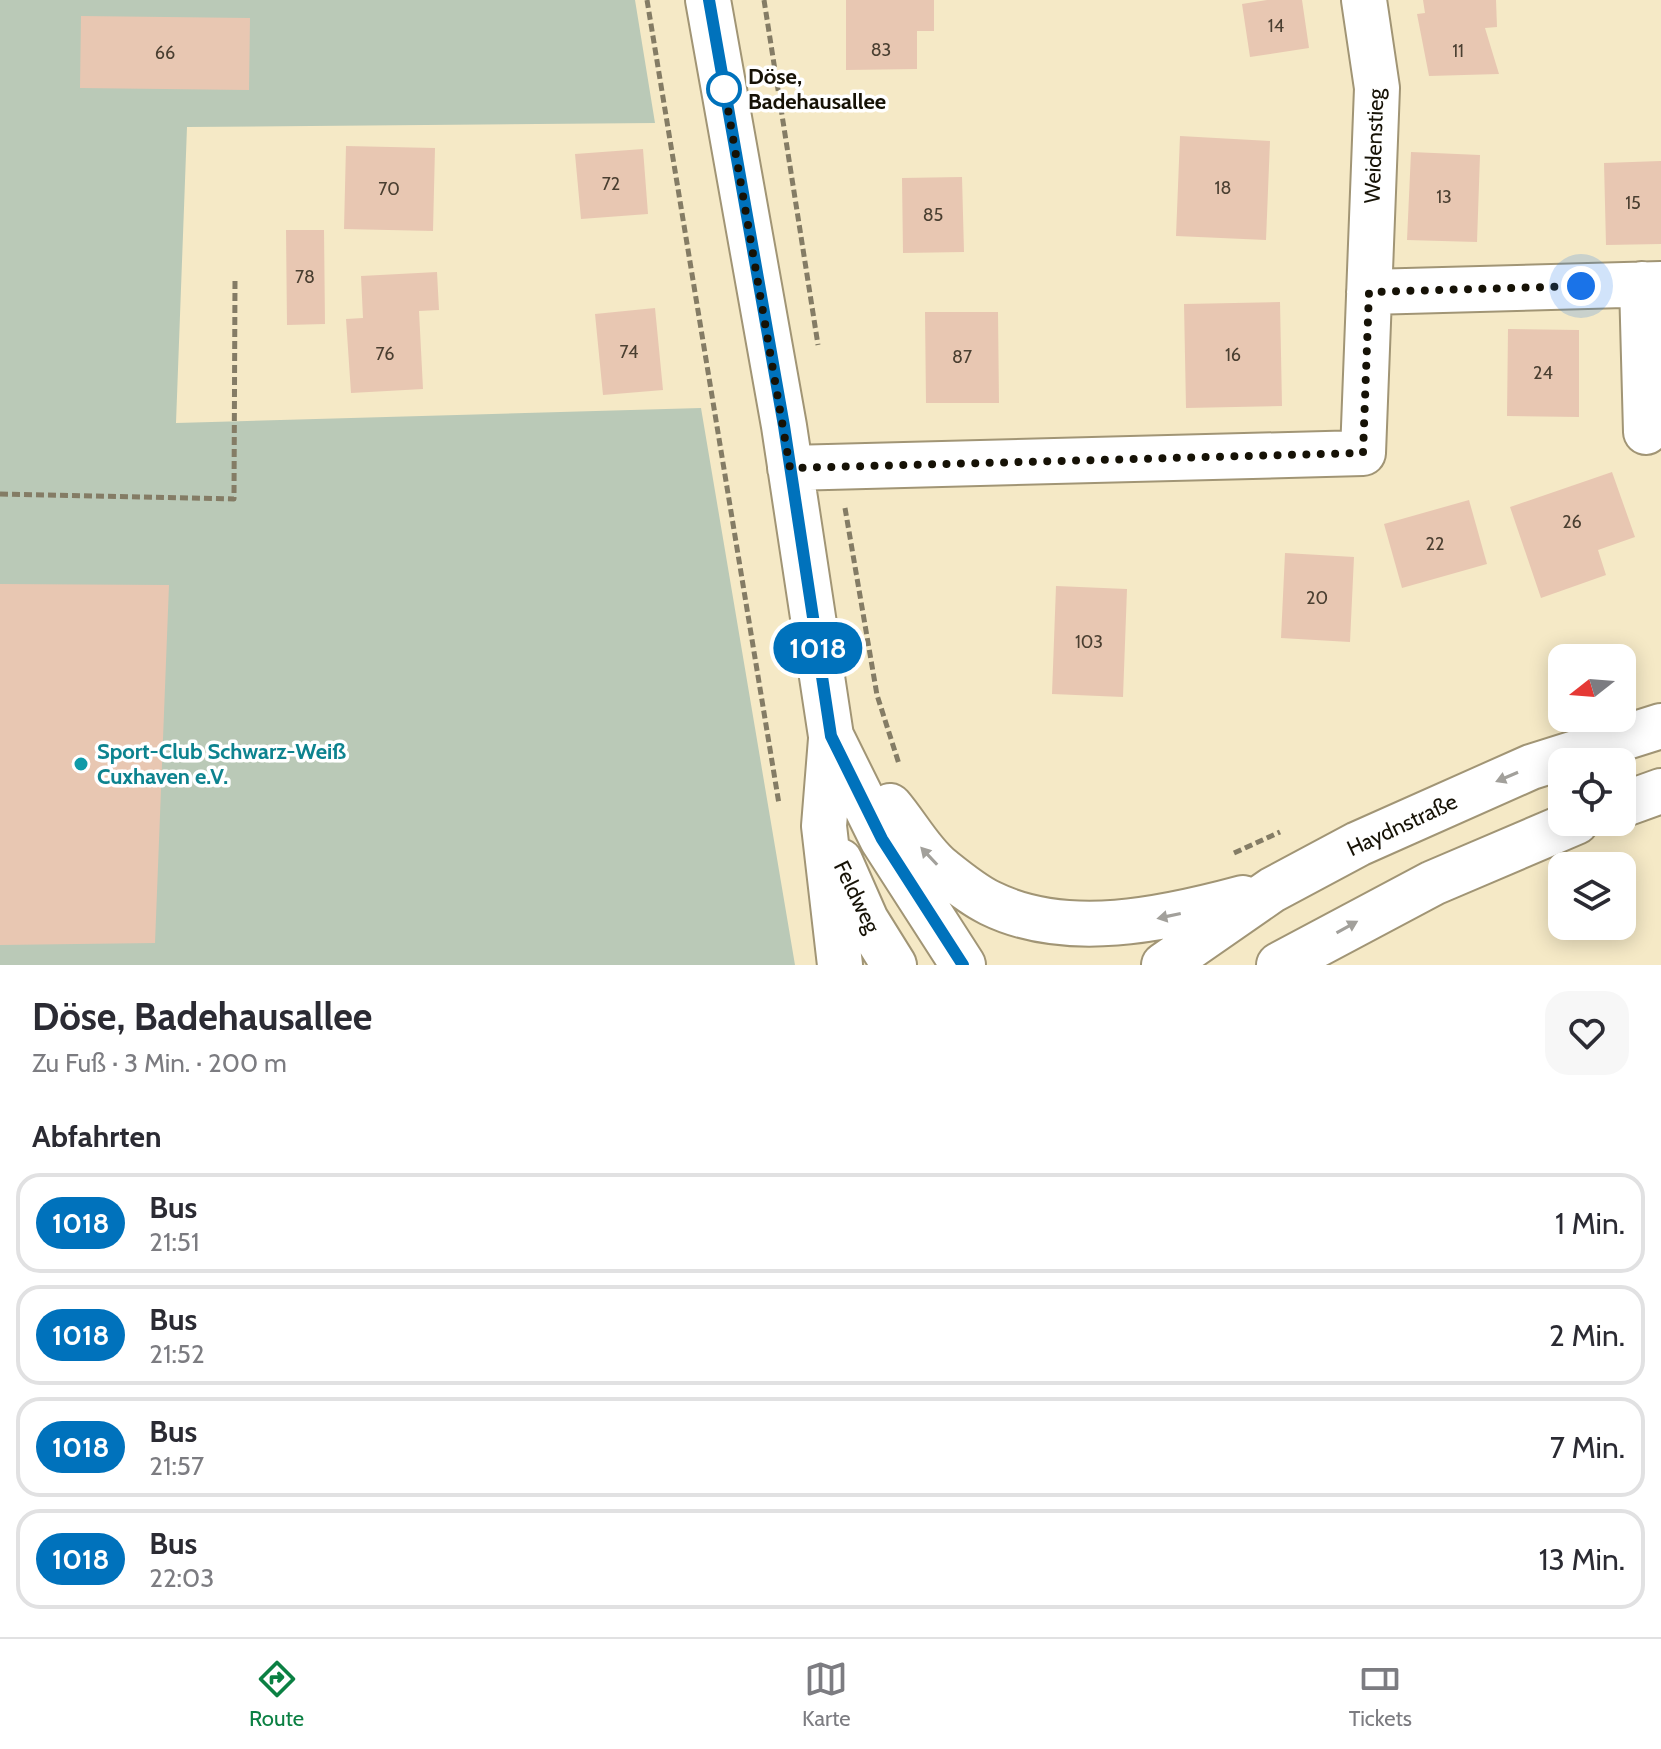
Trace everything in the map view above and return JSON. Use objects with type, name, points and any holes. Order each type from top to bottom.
[{"type":"street","points":[[708,0],[790,468],[831,736],[824,826],[840,965]]},
{"type":"street","name":"Weidenstieg","points":[[790,468],[1363,453],[1377,88],[1364,0]]},
{"type":"street","points":[[1369,292],[1652,284],[1646,432]]},
{"type":"street","name":"Haydnstraße","points":[[1164,965],[1272,890],[1358,844],[1531,767],[1661,726]]},
{"type":"street","points":[[831,736],[939,867],[990,903],[1042,919],[1107,924],[1164,917],[1272,890]]},
{"type":"street","points":[[831,736],[882,839],[963,965]]},
{"type":"street","points":[[1636,800],[1661,791]]},
{"type":"street","name":"Feldweg","points":[[824,826],[866,920],[894,965]]},
{"type":"street","points":[[1279,965],[1433,883],[1548,834]]},
{"type":"path","points":[[647,0],[781,811]]},
{"type":"path","points":[[0,494],[234,499],[235,281]]},
{"type":"green space","points":[[0,0],[635,0],[655,123],[187,127],[176,423],[701,408],[795,965],[0,965]]},
{"type":"building","points":[[846,0],[934,0],[934,31],[917,31],[917,69],[846,70]]},
{"type":"building","points":[[1302,0],[1309,48],[1250,57],[1242,4]]},
{"type":"building","points":[[1423,0],[1496,0],[1497,27],[1485,28],[1499,74],[1429,76],[1417,14],[1425,13]]},
{"type":"building","points":[[81,16],[250,18],[249,90],[80,88]]},
{"type":"building","points":[[1180,136],[1270,141],[1266,240],[1176,236]]},
{"type":"building","points":[[346,146],[435,148],[433,231],[344,229]]},
{"type":"building","points":[[643,149],[648,214],[581,219],[575,154]]},
{"type":"building","points":[[1411,152],[1480,155],[1477,242],[1407,240]]},
{"type":"building","points":[[1661,161],[1661,244],[1606,245],[1604,163]]},
{"type":"building","points":[[962,177],[964,252],[903,253],[902,178]]},
{"type":"building","points":[[286,230],[324,230],[325,324],[287,325]]},
{"type":"building","points":[[437,272],[439,310],[419,311],[423,389],[351,393],[346,319],[363,318],[361,276]]},
{"type":"building","points":[[1280,302],[1282,406],[1186,408],[1184,304]]},
{"type":"building","points":[[655,308],[663,390],[603,395],[595,314]]},
{"type":"building","points":[[925,312],[998,312],[999,403],[926,403]]},
{"type":"building","points":[[1508,329],[1579,330],[1579,417],[1507,416]]},
{"type":"building","points":[[1612,472],[1635,537],[1598,550],[1606,575],[1541,598],[1510,507]]},
{"type":"building","points":[[1469,500],[1487,564],[1402,588],[1384,524]]},
{"type":"building","points":[[1285,553],[1354,557],[1350,642],[1281,638]]},
{"type":"building","name":"Sport-Club Schwarz-Weiß Cuxhaven e.V.","points":[[0,584],[169,585],[155,943],[0,945]]},
{"type":"building","points":[[1056,586],[1127,589],[1123,697],[1052,694]]},
{"type":"bus line","name":"1018","points":[[709,0],[784,426],[831,736],[882,839],[963,965]]},
{"type":"place","name":"Döse, Badehausallee","points":[[724,89]]},
{"type":"place","name":"Sport-Club Schwarz-Weiß Cuxhaven e.V.","points":[[81,764]]},
{"type":"route","points":[[724,89],[724,86],[790,468],[1363,453],[1369,292],[1581,286]]}]
